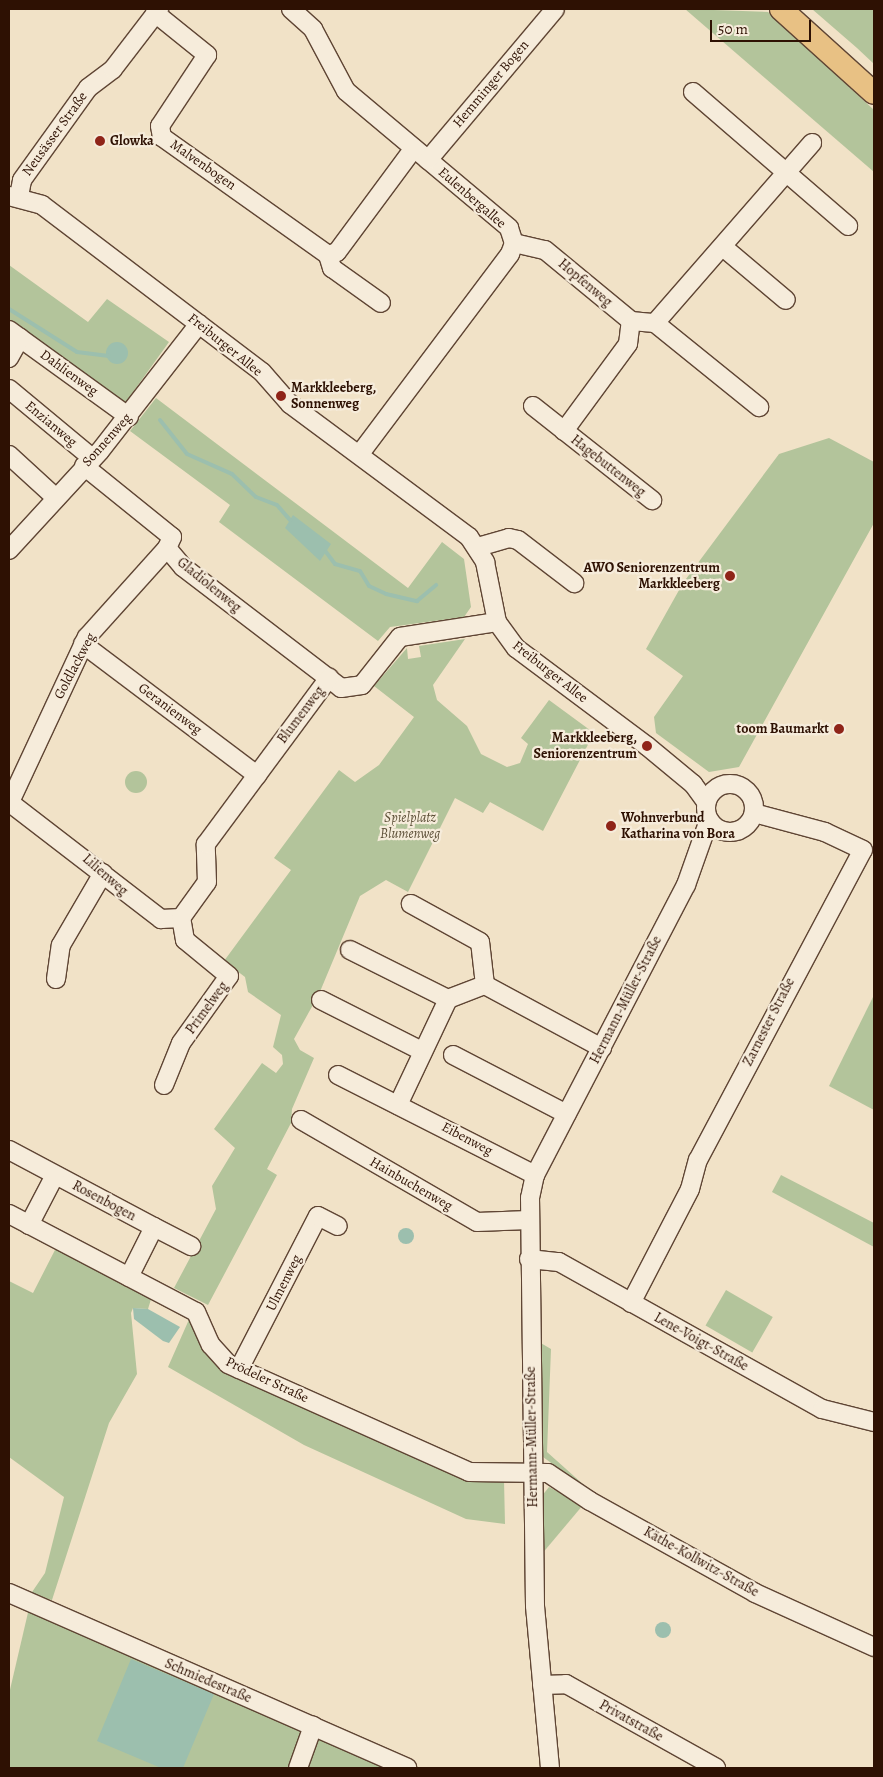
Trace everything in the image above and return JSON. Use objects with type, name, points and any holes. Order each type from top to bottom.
[{"type":"main road","points":[[782,9],[874,93]]},
{"type":"street","name":"Eulenbergallee","points":[[291,9],[313,29],[346,90],[508,228],[514,243],[510,254],[359,455]]},
{"type":"street","name":"Hemminger Bogen","points":[[428,160],[554,9]]},
{"type":"street","name":"Neusässer Straße","points":[[14,196],[22,180],[88,88],[113,69],[157,11]]},
{"type":"street","name":"Malvenbogen","points":[[157,11],[207,55],[160,126],[162,137],[328,255],[332,268],[381,303]]},
{"type":"street","points":[[693,92],[848,226]]},
{"type":"street","points":[[655,323],[812,143]]},
{"type":"street","points":[[328,255],[337,252],[414,148]]},
{"type":"street","name":"Freiburger Allee","points":[[14,196],[42,206],[199,324],[262,372],[281,396],[478,547],[497,622],[516,648],[647,746],[692,784],[706,802]]},
{"type":"street","name":"Hopfenweg","points":[[514,243],[545,250],[631,321]]},
{"type":"street","points":[[723,247],[786,300]]},
{"type":"street","points":[[631,321],[655,323],[759,407]]},
{"type":"street","name":"Hagebuttenweg","points":[[564,431],[628,344],[631,321]]},
{"type":"street","name":"Sonnenweg","points":[[9,550],[129,417],[199,324]]},
{"type":"street","points":[[9,358],[14,334]]},
{"type":"street","name":"Dahlienweg","points":[[14,334],[129,417]]},
{"type":"street","name":"Enzianweg","points":[[9,389],[88,462]]},
{"type":"street","name":"Hagebuttenweg","points":[[533,406],[652,500]]},
{"type":"street","points":[[9,455],[56,497]]},
{"type":"street","name":"Gladiolenweg","points":[[88,462],[172,537],[167,548],[184,567],[329,678]]},
{"type":"street","points":[[478,547],[509,538],[518,540],[574,583]]},
{"type":"street","name":"Goldlackweg","points":[[9,802],[83,644],[167,548]]},
{"type":"street","name":"Blumenweg","points":[[181,918],[207,882],[206,844],[329,678],[341,688],[362,685],[400,637],[497,622]]},
{"type":"street","name":"Geranienweg","points":[[83,644],[257,775]]},
{"type":"street","name":"Freiburger Allee","points":[[647,746],[718,787]]},
{"type":"street","points":[[731,783],[744,788],[754,800],[754,813],[744,828],[727,832],[709,820],[706,802],[718,787],[731,783]]},
{"type":"street","name":"Lilienweg","points":[[9,802],[103,872],[108,882],[161,919],[181,918]]},
{"type":"street","name":"Zarnester Straße","points":[[632,1303],[690,1188],[698,1160],[863,850],[825,832],[754,813]]},
{"type":"street","name":"Hermann-Müller-Straße","points":[[550,1768],[535,1606],[529,1220],[535,1175],[686,885],[709,820]]},
{"type":"street","name":"Hermann-Müller-Straße","points":[[686,885],[727,832]]},
{"type":"street","points":[[56,979],[62,945],[103,872]]},
{"type":"street","points":[[411,904],[480,942],[485,985]]},
{"type":"street","name":"Primelweg","points":[[164,1085],[181,1043],[229,976],[185,940],[181,918]]},
{"type":"street","points":[[350,950],[448,998]]},
{"type":"street","points":[[398,1105],[448,998],[485,985],[602,1048]]},
{"type":"street","points":[[321,1000],[422,1051]]},
{"type":"street","points":[[453,1055],[567,1114]]},
{"type":"street","name":"Eibenweg","points":[[338,1075],[535,1175]]},
{"type":"street","name":"Hainbuchenweg","points":[[301,1120],[477,1222],[529,1220]]},
{"type":"street","name":"Rosenbogen","points":[[9,1150],[191,1246]]},
{"type":"street","points":[[29,1225],[55,1175]]},
{"type":"street","name":"Prödeler Straße","points":[[9,1214],[196,1312],[217,1355],[239,1369],[470,1472],[533,1471]]},
{"type":"street","name":"Ulmenweg","points":[[239,1369],[318,1216],[338,1226]]},
{"type":"street","points":[[129,1276],[154,1227]]},
{"type":"street","name":"Lene-Voigt-Straße","points":[[529,1259],[559,1262],[822,1409],[874,1422]]},
{"type":"street","name":"Käthe-Kollwitz-Straße","points":[[533,1471],[548,1473],[590,1501],[756,1593],[874,1647]]},
{"type":"street","name":"Schmiedestraße","points":[[9,1593],[407,1768]]},
{"type":"street","name":"Privatstraße","points":[[542,1685],[566,1684],[716,1768]]},
{"type":"street","points":[[298,1768],[313,1726]]},
{"type":"green space","points":[[685,9],[768,12],[874,110],[874,172]]},
{"type":"green space","points":[[812,9],[874,9],[874,64],[857,48]]},
{"type":"green space","points":[[9,265],[88,322],[107,299],[169,342],[123,406],[9,322]]},
{"type":"green space","points":[[156,398],[408,588],[442,542],[464,559],[471,607],[464,617],[390,627],[378,641],[219,522],[230,505],[130,431]]},
{"type":"green space","points":[[829,438],[874,462],[874,523],[739,767],[709,772],[656,733],[654,717],[683,676],[646,649],[683,583],[779,454]]},
{"type":"green space","name":"Spielplatz Blumenweg","points":[[465,639],[433,685],[437,700],[467,726],[481,754],[507,767],[520,763],[528,744],[521,738],[549,700],[594,733],[543,831],[490,802],[483,813],[455,798],[408,892],[386,880],[360,896],[319,994],[294,1039],[300,1050],[314,1058],[292,1109],[291,1123],[267,1169],[277,1175],[208,1305],[174,1288],[216,1209],[212,1186],[235,1148],[214,1129],[262,1063],[276,1073],[283,1064],[282,1055],[273,1047],[281,1015],[248,992],[245,977],[224,961],[291,870],[274,858],[339,770],[355,782],[379,765],[414,717],[374,686],[407,648],[408,659],[421,657],[419,646]]},
{"type":"green space","points":[[132,771],[140,771],[147,778],[147,786],[140,793],[132,793],[125,786],[125,778]]},
{"type":"green space","points":[[874,995],[874,1110],[829,1086]]},
{"type":"green space","points":[[781,1175],[874,1223],[874,1247],[772,1192]]},
{"type":"green space","points":[[56,1248],[152,1296],[148,1309],[133,1308],[131,1313],[137,1374],[109,1423],[52,1600],[30,1595],[45,1573],[64,1497],[9,1457],[9,1281],[33,1293]]},
{"type":"green space","points":[[726,1290],[773,1317],[752,1353],[706,1326]]},
{"type":"green space","points":[[191,1315],[209,1354],[504,1480],[505,1524],[466,1519],[304,1445],[168,1367]]},
{"type":"green space","points":[[539,1342],[551,1349],[547,1452],[594,1494],[543,1457]]},
{"type":"green space","points":[[549,1487],[583,1505],[541,1555],[541,1497]]},
{"type":"green space","points":[[30,1604],[407,1768],[9,1768],[9,1694]]},
{"type":"shaded area","points":[[117,342],[127,349],[128,353],[121,363],[117,364],[107,357],[106,353],[113,343]]},
{"type":"shaded area","points":[[293,515],[331,544],[320,561],[285,528]]},
{"type":"shaded area","points":[[406,1228],[414,1236],[406,1244],[398,1236]]},
{"type":"shaded area","points":[[133,1308],[148,1309],[180,1327],[169,1343],[163,1341],[134,1319]]},
{"type":"shaded area","points":[[663,1622],[671,1630],[663,1638],[655,1630]]},
{"type":"shaded area","points":[[131,1659],[214,1694],[183,1768],[161,1768],[97,1741]]},
{"type":"waterway","points":[[9,309],[77,352],[109,356]]},
{"type":"waterway","points":[[160,420],[187,454],[232,474],[256,497],[277,505],[290,520]]},
{"type":"waterway","points":[[326,552],[335,564],[360,571],[369,586],[386,594],[417,601],[436,585]]},
{"type":"place","name":"Glowka","points":[[100,141]]},
{"type":"place","name":"Markkleeberg, Sonnenweg","points":[[281,396]]},
{"type":"place","name":"AWO Seniorenzentrum Markkleeberg","points":[[730,576]]},
{"type":"place","name":"toom Baumarkt","points":[[839,729]]},
{"type":"place","name":"Markkleeberg, Seniorenzentrum","points":[[647,746]]},
{"type":"place","name":"Wohnverbund Katharina von Bora","points":[[611,826]]}]
